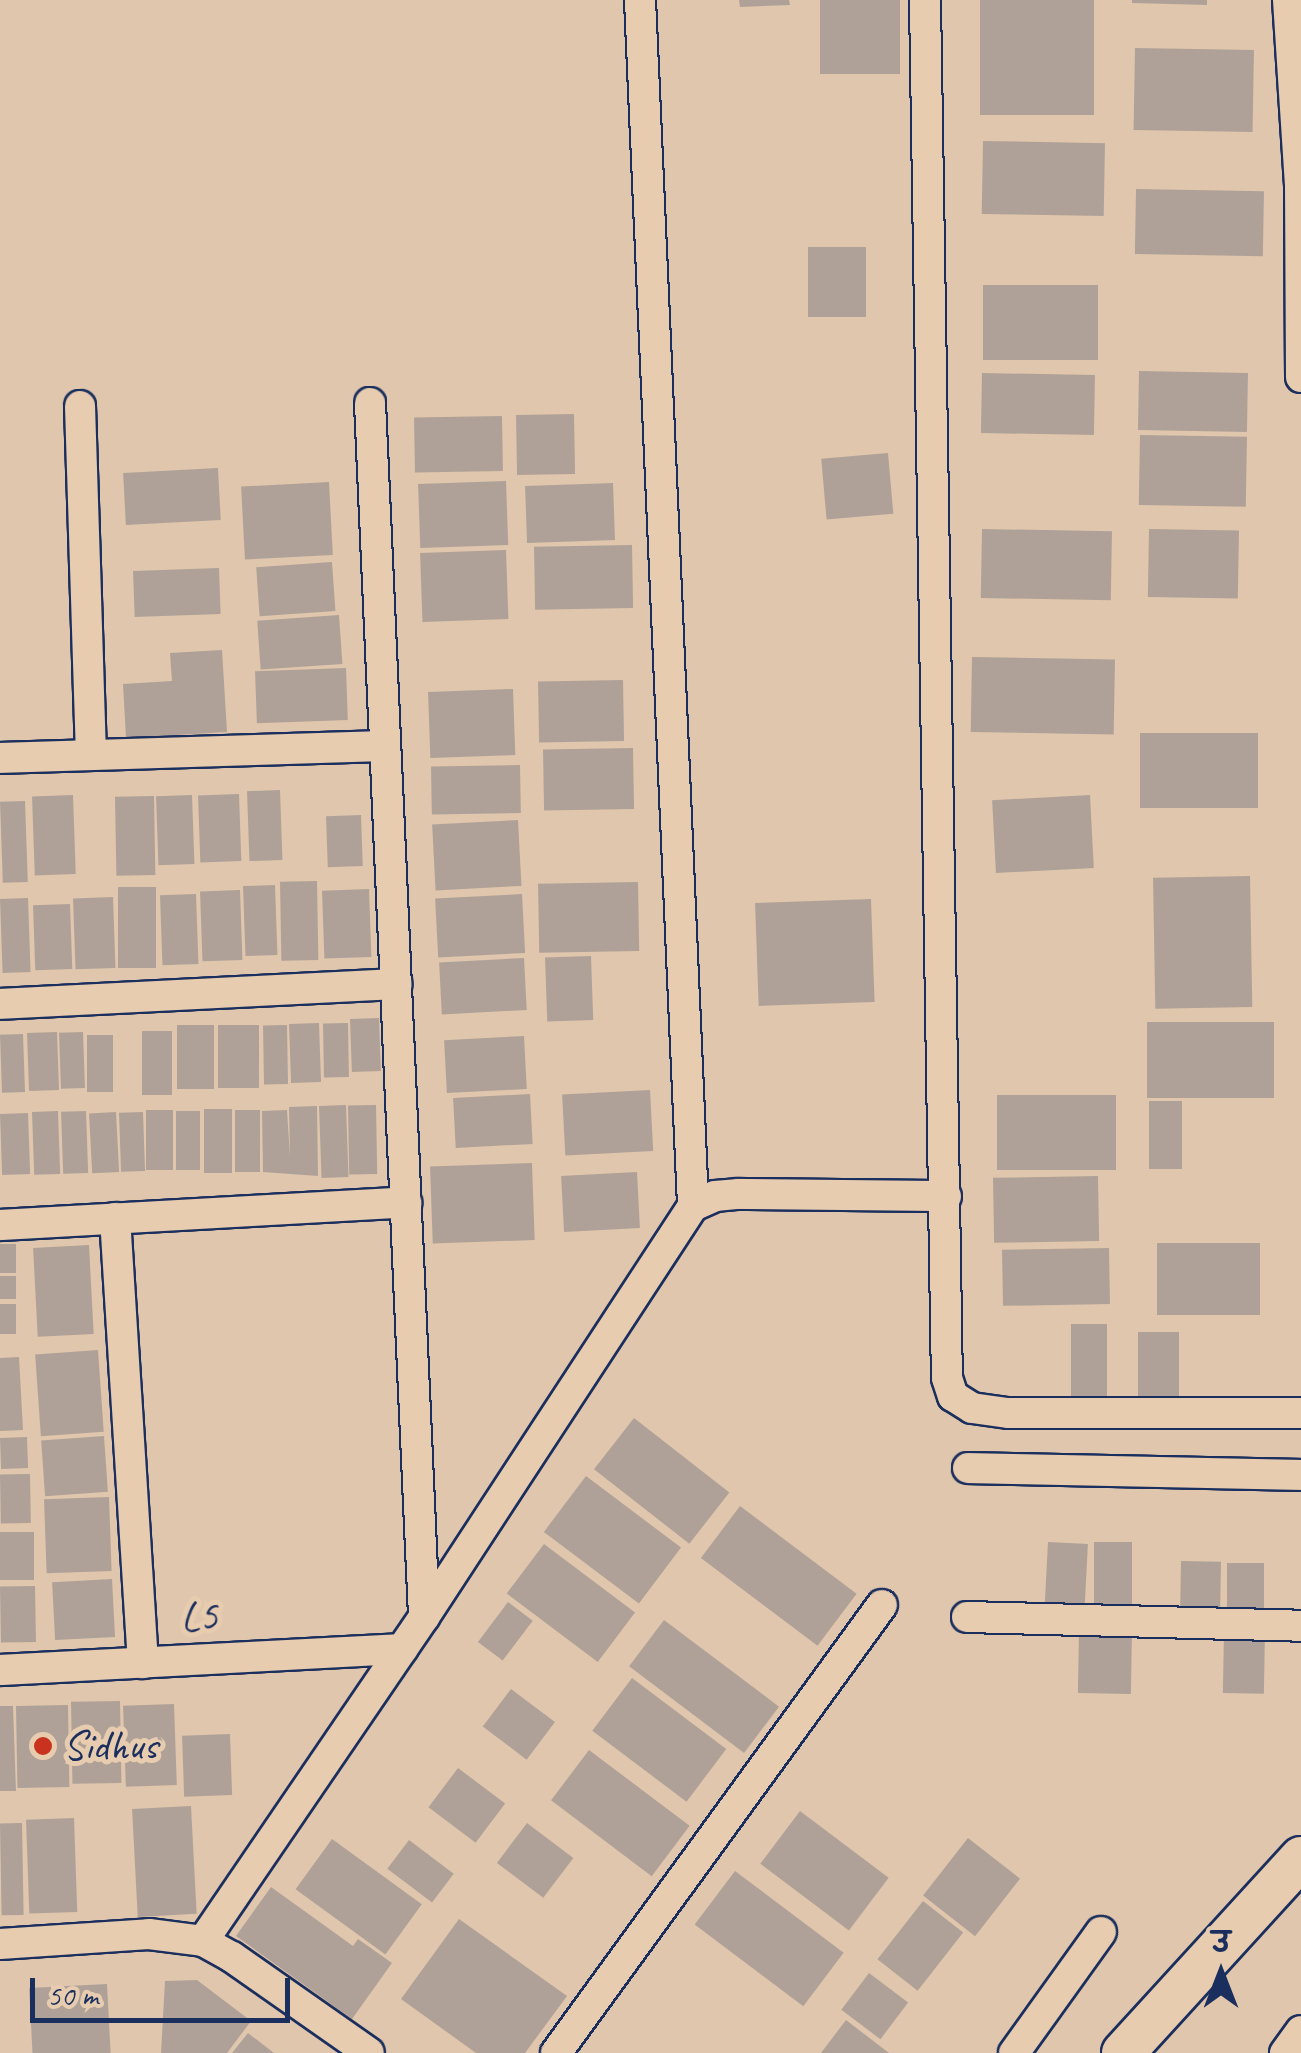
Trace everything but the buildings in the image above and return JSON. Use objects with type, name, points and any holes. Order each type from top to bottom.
[{"type":"street","points":[[640,0],[693,1206]]},
{"type":"street","points":[[925,0],[947,1378],[953,1396],[972,1408],[1008,1413],[1301,1413]]},
{"type":"street","points":[[1288,0],[1296,51],[1301,377]]},
{"type":"street","points":[[370,402],[424,1617]]},
{"type":"street","points":[[80,406],[91,755]]},
{"type":"street","points":[[0,758],[386,746]]},
{"type":"street","points":[[0,1004],[396,984]]},
{"type":"street","points":[[203,1941],[424,1617],[693,1206],[715,1196],[738,1194],[946,1196]]},
{"type":"street","points":[[0,1225],[406,1202]]},
{"type":"street","points":[[116,1218],[143,1663]]},
{"type":"street","points":[[968,1468],[1301,1475]]},
{"type":"street","points":[[556,2053],[882,1605]]},
{"type":"street","points":[[967,1617],[1301,1626]]},
{"type":"street","name":"L5","points":[[0,1670],[402,1650]]},
{"type":"street","points":[[1123,2053],[1301,1858]]},
{"type":"street","points":[[1014,2053],[1102,1932]]},
{"type":"street","points":[[0,1944],[149,1934],[203,1941],[369,2053]]},
{"type":"street","points":[[1284,2053],[1301,2031]]},
{"type":"place","name":"Sidhus","points":[[43,1746]]}]
